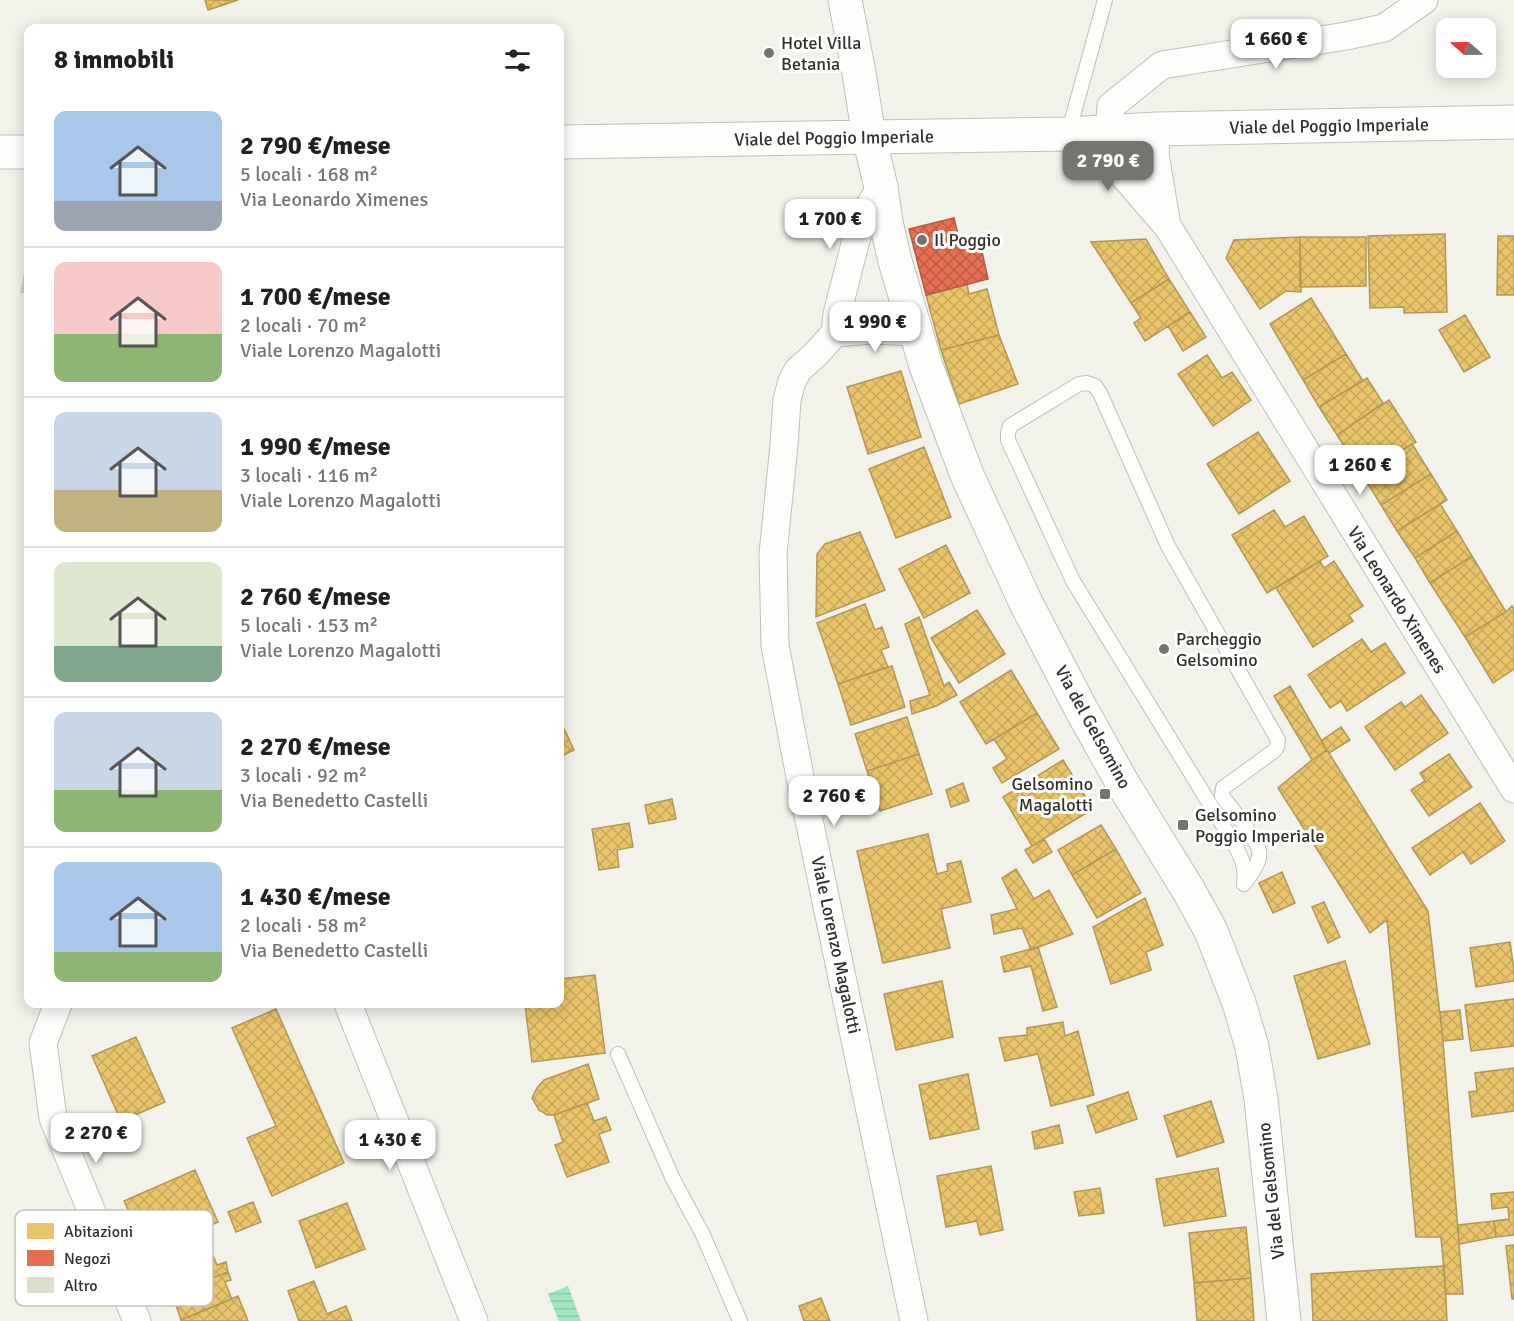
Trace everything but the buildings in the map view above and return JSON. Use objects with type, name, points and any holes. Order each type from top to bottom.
[{"type":"main road","name":"Via del Gelsomino","points":[[845,0],[886,222],[916,332],[939,403],[968,476],[1026,603],[1123,784],[1211,931],[1239,1003],[1252,1047],[1261,1099],[1284,1321]]},
{"type":"main road","name":"Viale del Poggio Imperiale","points":[[564,142],[1068,134],[1157,129],[1514,122]]},
{"type":"main road","points":[[0,152],[24,152]]},
{"type":"street","points":[[1108,131],[1111,106],[1162,65],[1384,28],[1424,0]]},
{"type":"street","name":"Via Leonardo Ximenes","points":[[1157,129],[1156,161],[1167,227]]},
{"type":"street","name":"Via Leonardo Ximenes","points":[[1108,131],[1110,160],[1167,227],[1514,789]]},
{"type":"street","points":[[881,187],[867,210],[856,240],[837,314],[835,333],[871,330],[916,332]]},
{"type":"street","name":"Viale Lorenzo Magalotti","points":[[835,333],[798,370],[792,381],[787,400],[773,554],[775,645],[800,777],[914,1321]]},
{"type":"street","points":[[57,1008],[44,1044],[53,1118],[91,1210]]},
{"type":"street","points":[[350,1008],[474,1321]]},
{"type":"street","points":[[131,1306],[137,1321]]},
{"type":"lane","points":[[1068,134],[1105,0]]},
{"type":"lane","points":[[1087,383],[1095,386],[1100,393],[1168,546],[1278,740],[1274,751],[1223,788],[1222,796],[1255,840],[1259,852],[1256,866],[1244,884],[1244,864],[1235,845],[1073,581],[1008,440],[1010,426],[1079,384],[1087,383]]},
{"type":"lane","points":[[618,1054],[673,1179],[703,1235],[740,1321]]},
{"type":"shaded area","points":[[568,1286],[581,1321],[559,1321],[548,1294]]},
{"type":"place","name":"Hotel Villa Betania","points":[[769,53]]},
{"type":"place","name":"Il Poggio","points":[[922,240]]},
{"type":"place","name":"Parcheggio Gelsomino","points":[[1164,649]]},
{"type":"place","name":"Gelsomino Magalotti","points":[[1105,794]]},
{"type":"place","name":"Gelsomino Poggio Imperiale","points":[[1183,825]]}]
